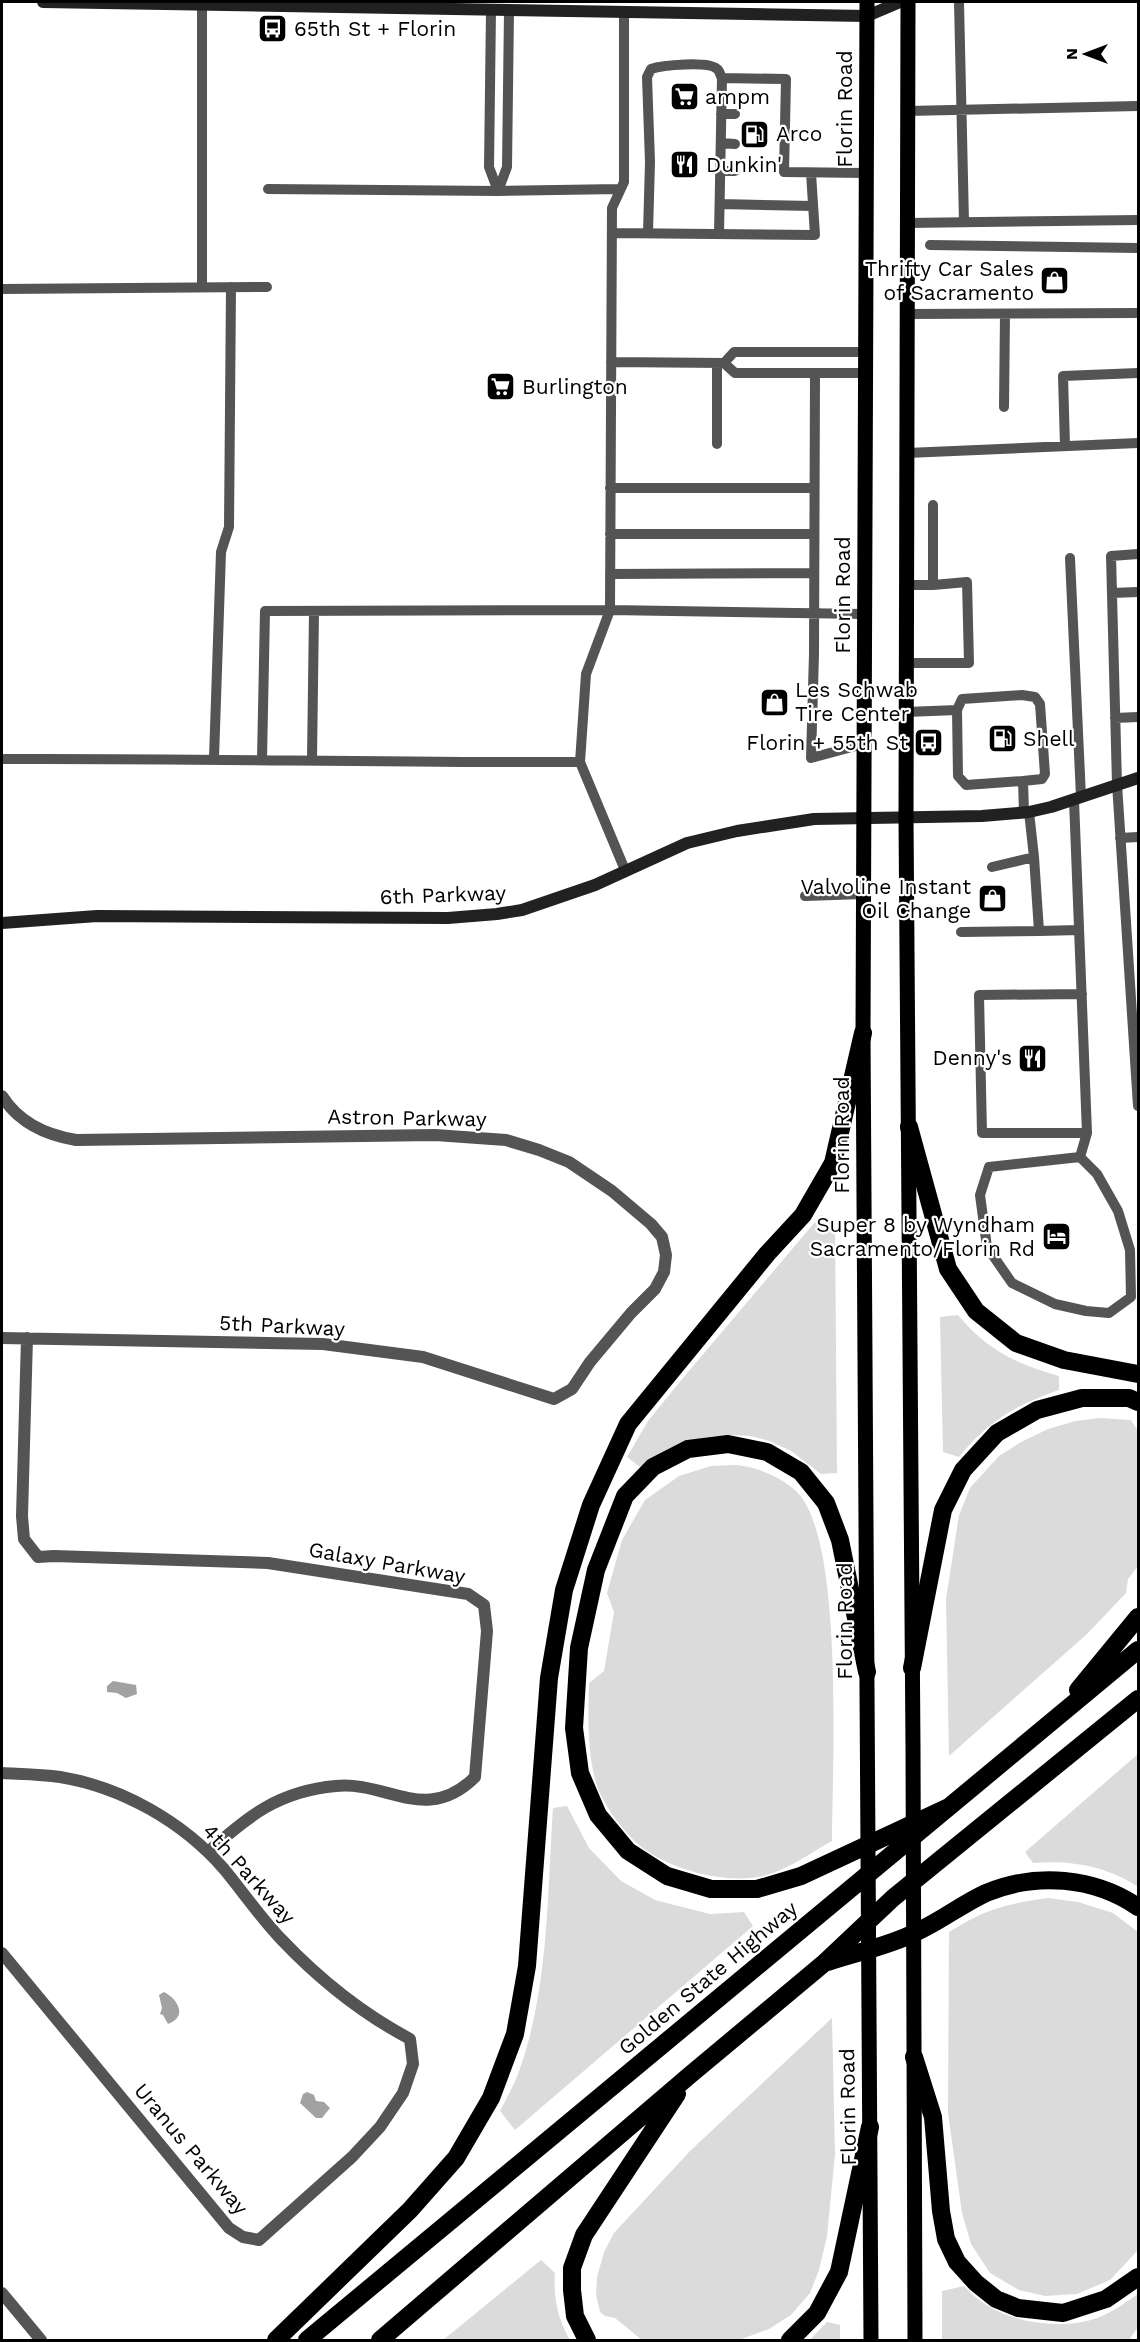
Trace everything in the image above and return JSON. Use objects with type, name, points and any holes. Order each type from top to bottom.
[{"type":"highway","points":[[276,2340],[418,2201],[456,2158],[490,2098],[515,2034],[527,1966],[549,1678],[564,1590],[591,1505],[628,1424],[767,1254],[803,1215],[833,1163],[863,1033]]},
{"type":"highway","points":[[909,1127],[948,1269],[976,1311],[1016,1343],[1064,1360],[1138,1374]]},
{"type":"highway","points":[[912,1668],[943,1510],[963,1470],[996,1434],[1037,1410],[1082,1398],[1129,1398],[1138,1402]]},
{"type":"highway","points":[[867,1672],[840,1540],[826,1503],[801,1472],[766,1452],[728,1444],[688,1449],[653,1467],[625,1496],[596,1570],[579,1648],[574,1728],[580,1773],[598,1815],[628,1851],[667,1875],[711,1889],[757,1889],[801,1875],[949,1807]]},
{"type":"highway","points":[[1049,1724],[1138,1617]]},
{"type":"highway","name":"Golden State Highway","points":[[307,2340],[1138,1650]]},
{"type":"highway","points":[[380,2340],[690,2074],[823,1964],[893,1898],[1138,1699]]},
{"type":"highway","points":[[823,1964],[910,1935],[987,1893],[1031,1880],[1077,1881],[1121,1895],[1138,1907]]},
{"type":"highway","points":[[914,2057],[933,2117],[941,2211],[946,2239],[957,2262],[976,2283],[996,2299],[1018,2308],[1063,2313],[1106,2299],[1138,2277]]},
{"type":"highway","points":[[587,2340],[575,2316],[572,2290],[572,2268],[584,2235],[690,2074]]},
{"type":"highway","points":[[790,2340],[817,2313],[839,2272],[870,2127]]},
{"type":"main road","points":[[908,2],[906,817],[915,2340]]},
{"type":"main road","name":"Florin Road","points":[[867,9],[863,1033],[871,2340]]},
{"type":"street","points":[[43,2],[204,3],[369,8],[494,6],[509,11],[624,12],[867,9],[900,2]]},
{"type":"street","points":[[369,8],[383,2]]},
{"type":"street","name":"6th Parkway","points":[[2,923],[97,916],[473,917],[522,910],[596,885],[687,843],[737,831],[788,822],[863,817],[982,816],[1026,812],[1077,799],[1138,778]]},
{"type":"street","name":"Astron Parkway","points":[[2,1096],[21,1118],[38,1129],[76,1140],[435,1135],[506,1140],[569,1162],[612,1191],[651,1224],[662,1237],[666,1255],[664,1272],[655,1289],[631,1313],[590,1362],[572,1389],[554,1399]]},
{"type":"street","name":"5th Parkway","points":[[2,1338],[323,1344],[423,1358],[554,1399]]},
{"type":"street","name":"Galaxy Parkway","points":[[27,1338],[22,1516],[24,1539],[38,1557],[267,1563],[468,1594],[484,1605],[487,1631],[475,1777],[463,1790],[416,1801],[357,1787],[339,1786],[308,1791],[261,1809],[244,1820],[208,1852]]},
{"type":"street","name":"4th Parkway","points":[[2,1773],[61,1777],[84,1782],[130,1799],[171,1822],[208,1852],[281,1939],[316,1972],[386,2026],[410,2039]]},
{"type":"street","name":"Uranus Parkway","points":[[2,1953],[229,2228],[243,2237],[259,2240],[352,2157],[373,2135],[403,2093],[414,2064],[410,2039]]},
{"type":"street","points":[[2,2293],[41,2340]]},
{"type":"lane","points":[[958,2],[964,222]]},
{"type":"lane","points":[[202,287],[204,3]]},
{"type":"lane","points":[[494,6],[489,166],[498,191]]},
{"type":"lane","points":[[498,191],[507,167],[509,11]]},
{"type":"lane","points":[[624,12],[624,182],[612,208],[610,610],[586,674],[580,762],[625,870]]},
{"type":"lane","points":[[648,233],[650,162],[647,77],[651,69],[660,65],[710,65],[717,68],[722,78],[719,234]]},
{"type":"lane","points":[[722,78],[786,79],[780,115],[780,172],[866,173]]},
{"type":"lane","points":[[908,111],[1138,106]]},
{"type":"lane","points":[[721,114],[735,114]]},
{"type":"lane","points":[[721,144],[735,144]]},
{"type":"lane","points":[[720,171],[735,171]]},
{"type":"lane","points":[[612,232],[814,235],[811,173]]},
{"type":"lane","points":[[267,189],[498,191],[620,189]]},
{"type":"lane","points":[[720,204],[813,206]]},
{"type":"lane","points":[[908,223],[1138,220]]},
{"type":"lane","points":[[930,245],[1138,248]]},
{"type":"lane","points":[[214,758],[221,552],[230,527],[231,287]]},
{"type":"lane","points":[[2,289],[267,287]]},
{"type":"lane","points":[[908,314],[1138,313]]},
{"type":"lane","points":[[1004,407],[1005,314]]},
{"type":"lane","points":[[717,444],[721,363],[734,352],[865,352]]},
{"type":"lane","points":[[611,362],[721,363],[735,373],[865,373]]},
{"type":"lane","points":[[814,373],[814,613],[811,758],[863,744]]},
{"type":"lane","points":[[1065,446],[1063,376],[1138,373]]},
{"type":"lane","points":[[907,453],[1138,443]]},
{"type":"lane","points":[[610,488],[814,488]]},
{"type":"lane","points":[[933,505],[933,585]]},
{"type":"lane","points":[[610,534],[814,534]]},
{"type":"lane","points":[[1138,554],[1111,556],[1117,784],[1138,1106]]},
{"type":"lane","points":[[1070,558],[1079,930],[1088,1133],[1080,1157]]},
{"type":"lane","points":[[610,574],[814,573]]},
{"type":"lane","points":[[906,663],[969,663],[967,582],[907,585]]},
{"type":"lane","points":[[1112,593],[1138,592]]},
{"type":"lane","points":[[262,759],[265,611],[610,610],[864,614]]},
{"type":"lane","points":[[312,760],[314,611]]},
{"type":"lane","points":[[1022,695],[1035,697],[1040,704],[1045,774],[1042,779],[966,785],[958,776],[957,710],[962,699],[1022,695]]},
{"type":"lane","points":[[906,712],[957,710]]},
{"type":"lane","points":[[1115,718],[1138,717]]},
{"type":"lane","points":[[2,759],[214,758],[473,763],[580,762]]},
{"type":"lane","points":[[1023,781],[1034,857],[1039,931]]},
{"type":"lane","points":[[1120,838],[1138,837]]},
{"type":"lane","points":[[992,867],[1034,857]]},
{"type":"lane","points":[[805,896],[863,894]]},
{"type":"lane","points":[[961,932],[1079,930]]},
{"type":"lane","points":[[1082,994],[979,996],[982,1133],[1088,1133]]},
{"type":"lane","points":[[1080,1157],[1097,1174],[1118,1211],[1130,1250],[1131,1297],[1109,1313],[1086,1311],[1055,1304],[1012,1283],[987,1247],[980,1195],[989,1167],[1080,1157]]},
{"type":"shaded area","points":[[821,1215],[835,1223],[837,1473],[821,1474],[791,1451],[769,1441],[751,1436],[731,1435],[686,1442],[640,1467],[627,1457],[648,1421]]},
{"type":"shaded area","points":[[958,1315],[980,1338],[1003,1354],[1059,1376],[1059,1390],[1016,1408],[992,1424],[959,1457],[943,1452],[940,1317]]},
{"type":"shaded area","points":[[1100,1418],[1131,1420],[1138,1431],[1138,1566],[1128,1579],[1126,1593],[1086,1635],[949,1756],[946,1599],[959,1515],[970,1488],[999,1456],[1021,1442],[1048,1429],[1075,1421]]},
{"type":"shaded area","points":[[735,1465],[757,1469],[778,1478],[796,1491],[812,1516],[822,1555],[829,1603],[834,1711],[832,1841],[778,1871],[758,1877],[730,1878],[684,1869],[637,1844],[616,1819],[599,1791],[593,1771],[590,1746],[589,1683],[604,1671],[614,1612],[607,1593],[622,1540],[645,1500],[679,1476],[711,1466]]},
{"type":"shaded area","points":[[113,1681],[136,1685],[137,1694],[126,1698],[117,1693],[107,1692],[107,1686]]},
{"type":"shaded area","points":[[1138,1754],[1138,1887],[1114,1874],[1088,1866],[1033,1863],[1025,1852]]},
{"type":"shaded area","points":[[567,1806],[589,1848],[621,1881],[655,1900],[710,1914],[744,1912],[753,1926],[515,2130],[500,2111],[518,2074],[536,2009],[545,1943],[553,1808]]},
{"type":"shaded area","points":[[1048,1898],[1078,1902],[1113,1913],[1138,1932],[1138,2250],[1110,2280],[1077,2294],[1045,2296],[1019,2290],[990,2273],[971,2244],[962,2213],[948,2113],[949,1932],[996,1909]]},
{"type":"shaded area","points":[[164,1992],[177,2003],[179,2008],[178,2017],[168,2024],[160,2014],[162,2008],[159,1995]]},
{"type":"shaded area","points":[[832,2018],[835,2154],[827,2236],[819,2270],[810,2293],[791,2315],[769,2329],[739,2340],[642,2340],[615,2318],[605,2316],[600,2312],[596,2295],[597,2277],[604,2252],[614,2233],[690,2151]]},
{"type":"shaded area","points":[[307,2092],[314,2095],[316,2101],[324,2102],[330,2108],[322,2118],[316,2118],[300,2103],[303,2094]]},
{"type":"shaded area","points":[[541,2260],[555,2273],[557,2308],[570,2340],[443,2340]]},
{"type":"shaded area","points":[[964,2286],[979,2300],[997,2311],[1027,2321],[1058,2324],[1089,2321],[1121,2306],[1138,2294],[1138,2327],[1129,2340],[942,2340],[942,2291]]},
{"type":"shaded area","points":[[827,2322],[840,2325],[840,2340],[810,2340]]},
{"type":"place","name":"65th St + Florin","points":[[273,29]]},
{"type":"place","name":"ampm","points":[[684,97]]},
{"type":"place","name":"Arco","points":[[755,134]]},
{"type":"place","name":"Dunkin'","points":[[685,165]]},
{"type":"place","name":"Thrifty Car Sales of Sacramento","points":[[1055,281]]},
{"type":"place","name":"Burlington","points":[[501,387]]},
{"type":"place","name":"Les Schwab Tire Center","points":[[774,702]]},
{"type":"place","name":"Shell","points":[[1002,739]]},
{"type":"place","name":"Florin + 55th St","points":[[929,743]]},
{"type":"place","name":"Valvoline Instant Oil Change","points":[[992,899]]},
{"type":"place","name":"Denny's","points":[[1033,1058]]},
{"type":"place","name":"Super 8 by Wyndham Sacramento/Florin Rd","points":[[1056,1237]]}]
